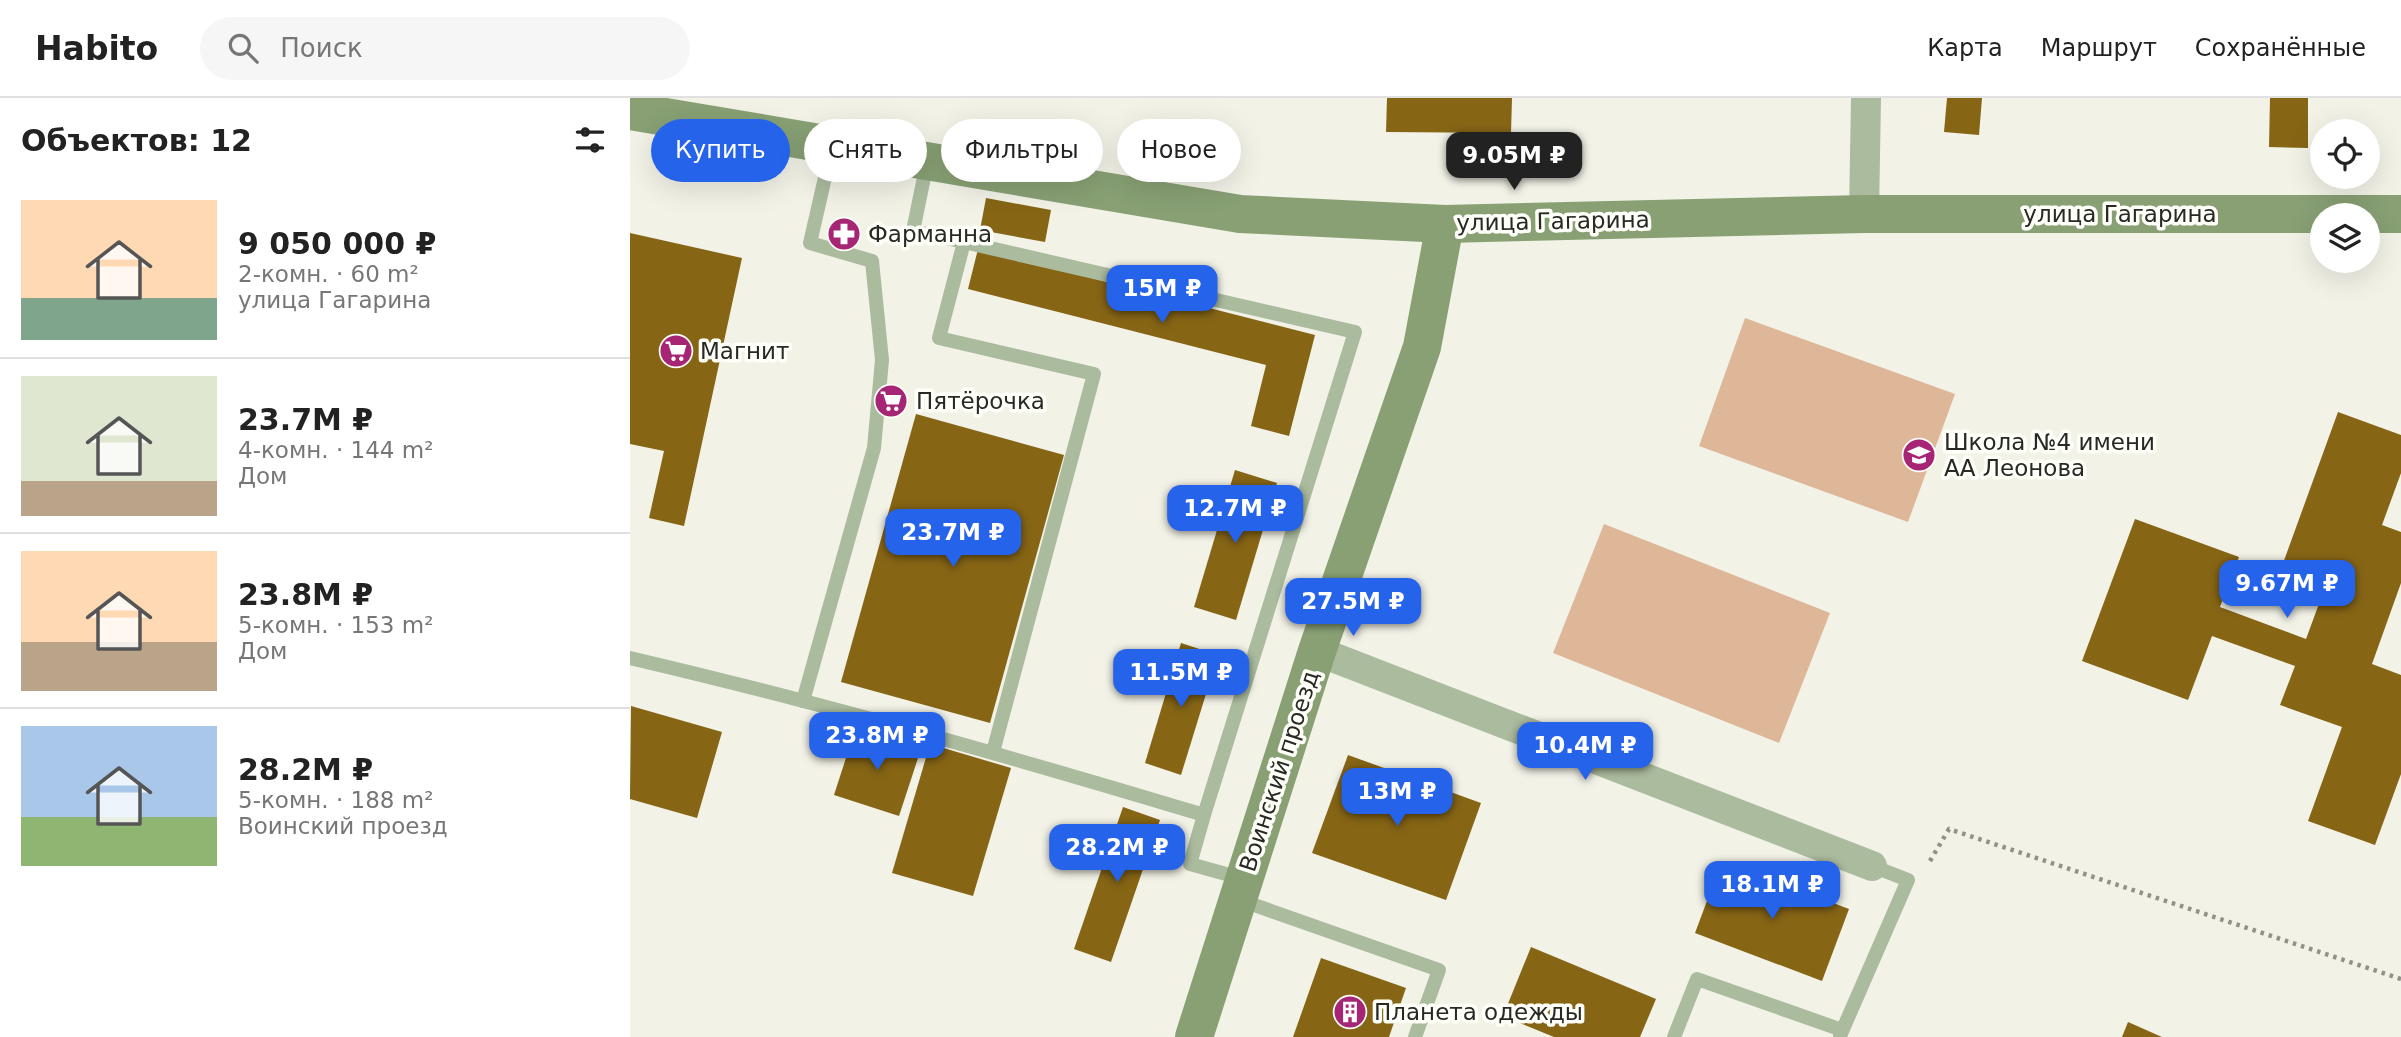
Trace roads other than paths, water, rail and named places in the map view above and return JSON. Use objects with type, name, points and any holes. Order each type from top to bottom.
[{"type":"main road","name":"улица Гагарина","points":[[630,111],[804,140]]},
{"type":"main road","name":"улица Гагарина","points":[[927,162],[1240,214],[1445,224],[1864,214],[2401,215]]},
{"type":"main road","name":"Воинский проезд","points":[[1194,1037],[1317,650],[1422,347],[1445,224]]},
{"type":"street","points":[[1864,214],[1866,98]]},
{"type":"street","points":[[1317,650],[1872,866]]},
{"type":"lane","points":[[803,701],[874,448],[882,360],[872,261],[810,243],[824,182]]},
{"type":"lane","points":[[923,182],[913,231],[1355,332],[1190,864],[1241,889],[1439,970],[1415,1037]]},
{"type":"lane","points":[[964,242],[939,338],[1094,374],[993,752]]},
{"type":"lane","points":[[630,658],[993,752],[1205,815]]},
{"type":"lane","points":[[1674,1037],[1696,979],[1841,1034],[1908,880],[1872,866]]},
{"type":"place","name":"Фарманна","points":[[844,234]]},
{"type":"place","name":"Магнит","points":[[676,351]]},
{"type":"place","name":"Пятёрочка","points":[[891,401]]},
{"type":"place","name":"Школа №4 имени АА Леонова","points":[[1919,455]]},
{"type":"place","name":"Планета одежды","points":[[1350,1012]]}]
